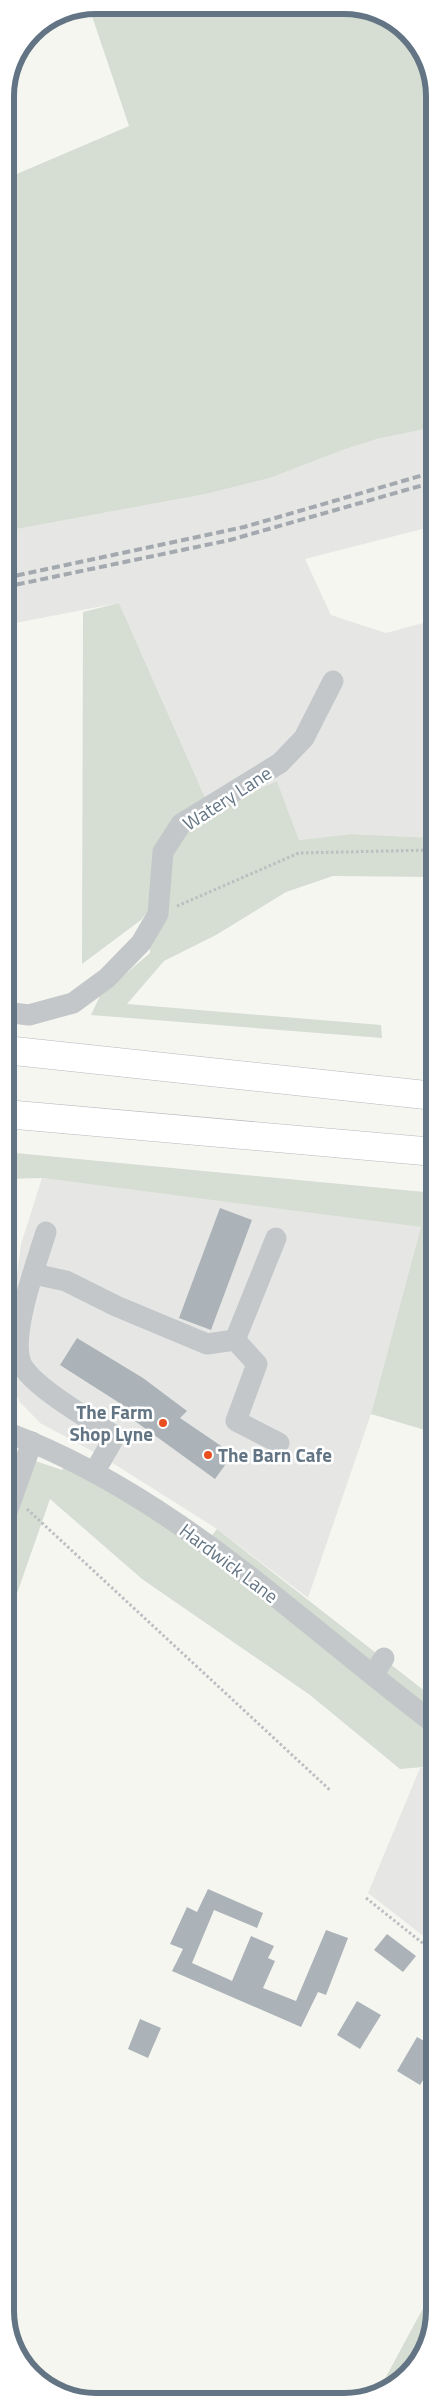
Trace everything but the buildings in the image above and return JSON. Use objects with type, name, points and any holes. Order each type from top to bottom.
[{"type":"highway","points":[[14,1051],[426,1095]]},
{"type":"highway","points":[[14,1115],[426,1151]]},
{"type":"street","name":"Watery Lane","points":[[14,1013],[29,1015],[72,1003],[107,978],[141,944],[158,914],[163,852],[181,824],[280,763],[304,738],[333,681]]},
{"type":"street","points":[[46,1232],[22,1312],[19,1349],[23,1366],[41,1386],[115,1436],[95,1471]]},
{"type":"street","points":[[235,1340],[276,1238]]},
{"type":"street","points":[[34,1274],[66,1281],[116,1306],[207,1344],[235,1340]]},
{"type":"street","points":[[235,1340],[257,1364],[236,1421],[279,1443]]},
{"type":"street","name":"Hardwick Lane","points":[[14,1435],[95,1471],[206,1542],[378,1666],[426,1715]]},
{"type":"street","points":[[14,1491],[32,1442]]},
{"type":"path","points":[[158,914],[299,854],[426,850]]},
{"type":"path","points":[[14,1509],[331,1791]]},
{"type":"path","points":[[366,1898],[426,1946]]},
{"type":"shaded area","points":[[91,14],[360,15],[385,25],[406,42],[418,60],[426,85],[426,429],[377,439],[270,478],[206,494],[14,529],[14,175],[129,126]]},
{"type":"shaded area","points":[[426,429],[426,528],[305,559],[331,615],[386,633],[426,622],[426,838],[351,834],[299,840],[277,781],[259,789],[207,802],[119,603],[14,623],[14,529],[206,494],[270,478],[377,439]]},
{"type":"shaded area","points":[[119,603],[207,802],[259,789],[277,781],[299,840],[351,834],[426,838],[426,877],[333,876],[286,892],[216,935],[164,961],[127,1004],[381,1025],[382,1038],[91,1015],[100,996],[150,953],[152,906],[141,920],[82,964],[83,612]]},
{"type":"shaded area","points":[[14,1153],[426,1192],[426,1430],[371,1414],[421,1227],[42,1178],[14,1179]]},
{"type":"shaded area","points":[[42,1178],[422,1227],[371,1414],[308,1598],[217,1529],[103,1457],[40,1423],[19,1401],[14,1387],[14,1296],[21,1244]]},
{"type":"shaded area","points":[[14,1454],[62,1470],[68,1458],[207,1542],[217,1529],[426,1692],[426,1767],[400,1769],[310,1695],[142,1579],[50,1499],[14,1602]]},
{"type":"shaded area","points":[[426,1767],[426,1938],[368,1893],[420,1768]]},
{"type":"shaded area","points":[[426,2303],[426,2322],[415,2352],[406,2365],[382,2383]]},
{"type":"railway","points":[[14,576],[244,527],[426,474]]},
{"type":"railway","points":[[14,585],[230,540],[426,484]]},
{"type":"place","name":"The Farm Shop Lyne","points":[[163,1423]]},
{"type":"place","name":"The Barn Cafe","points":[[208,1455]]}]
